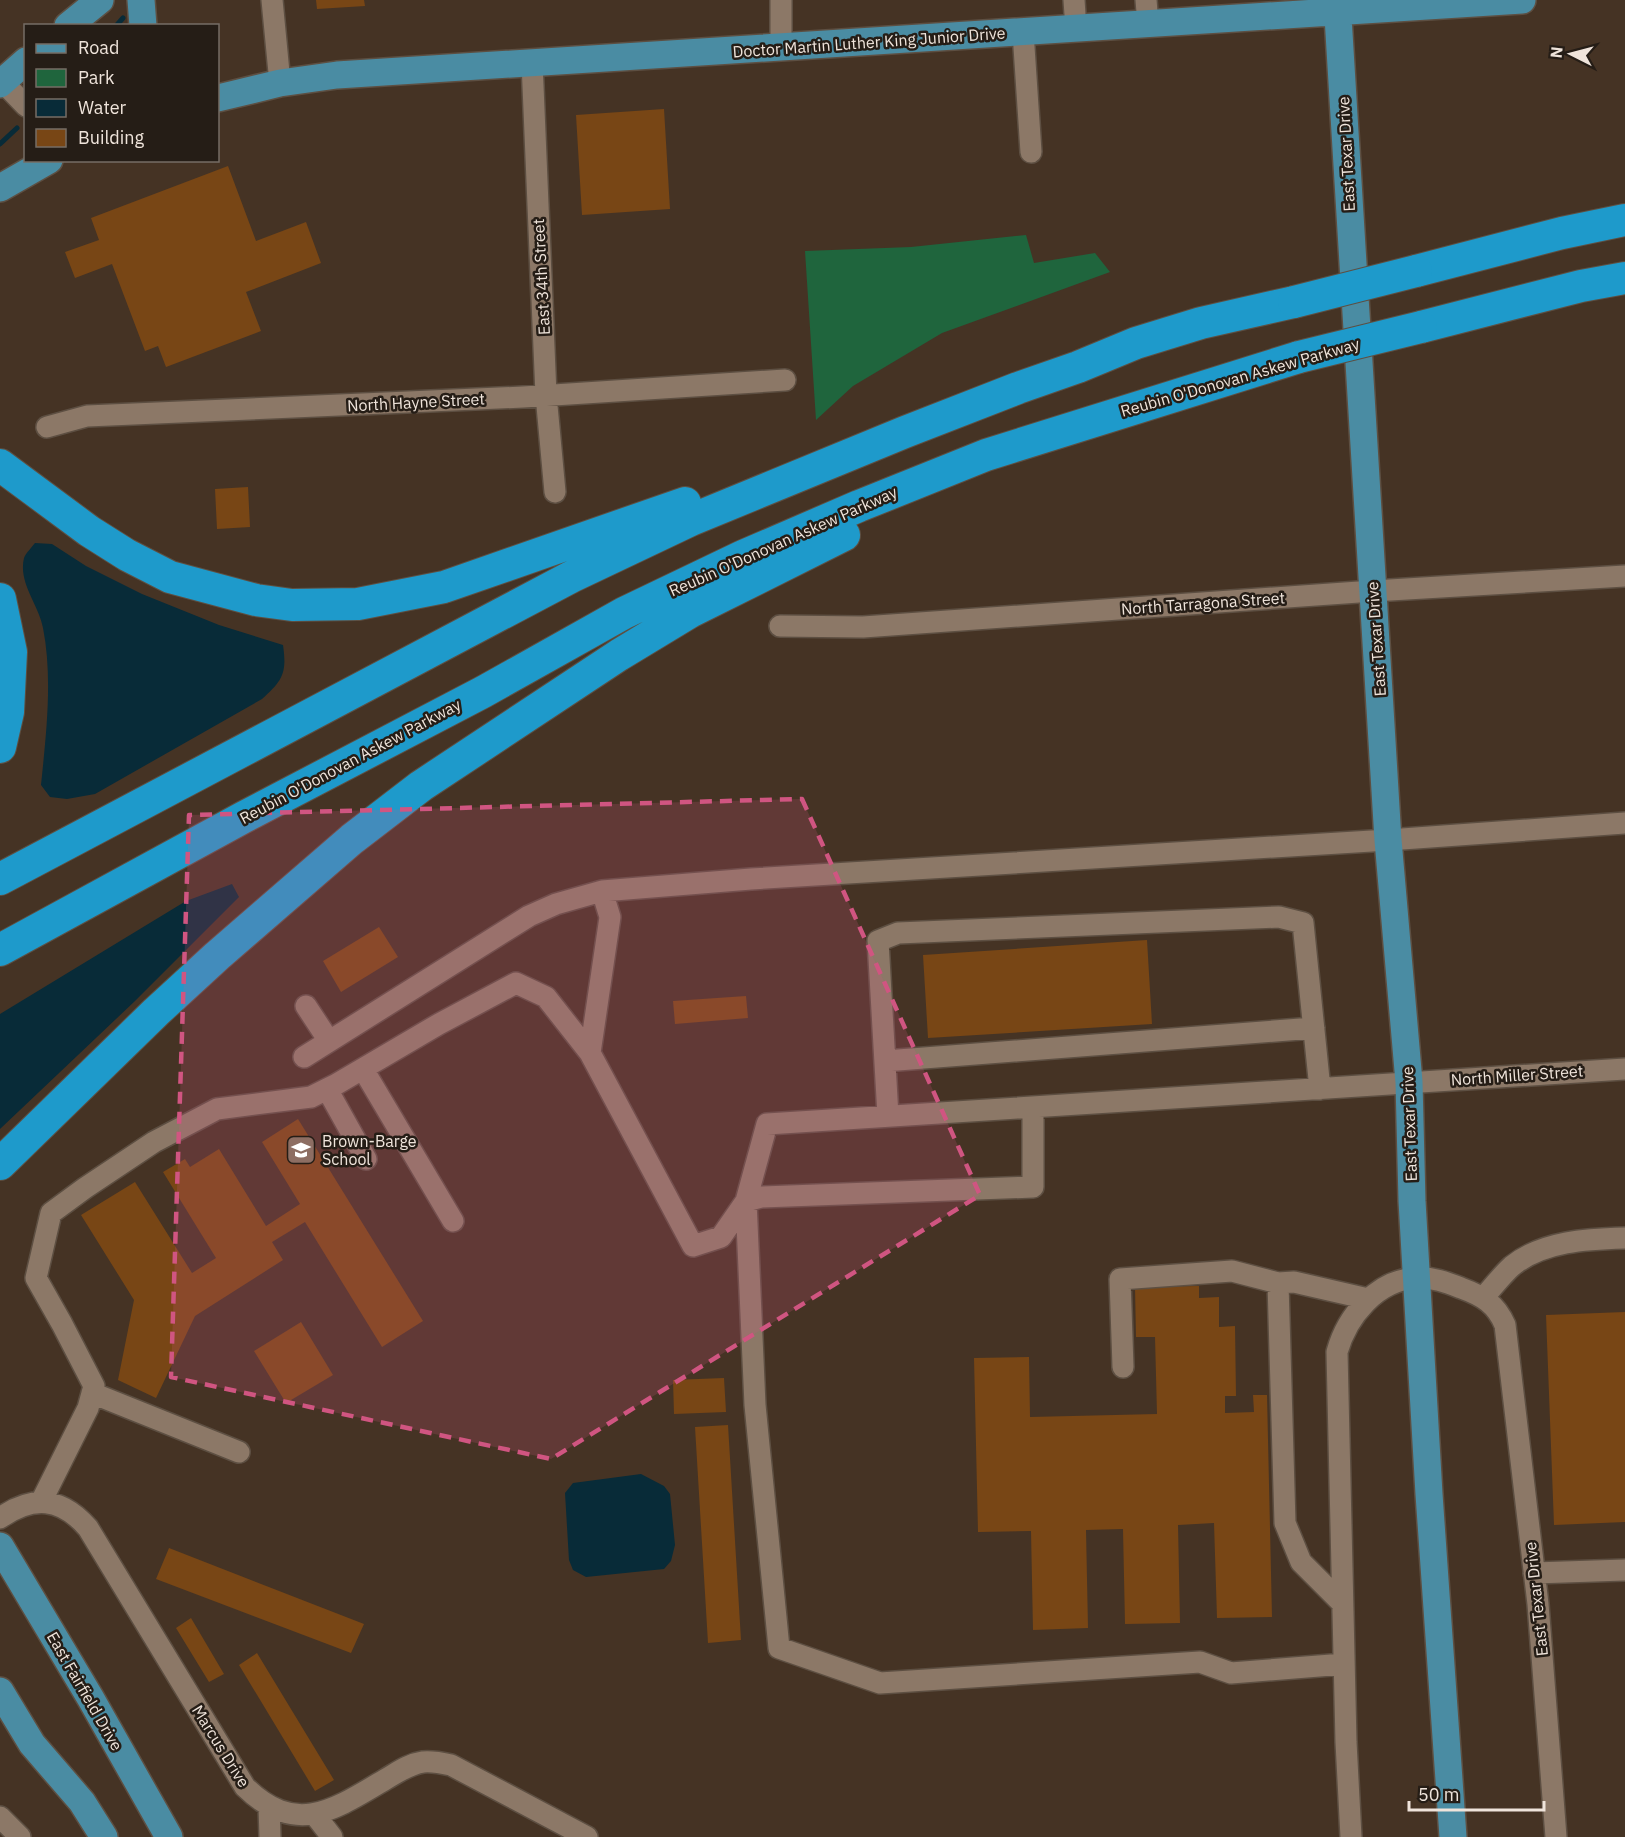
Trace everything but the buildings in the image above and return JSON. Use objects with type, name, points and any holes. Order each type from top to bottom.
[{"type":"highway","points":[[0,879],[571,577],[691,520],[905,432],[1137,343],[1201,323],[1294,302],[1562,233],[1625,220]]},
{"type":"highway","name":"Reubin O'Donovan Askew Parkway","points":[[0,950],[244,817],[483,692],[624,613],[743,556],[859,506],[986,455],[1299,357],[1581,286],[1625,278]]},
{"type":"highway","points":[[0,1164],[217,956],[352,839],[431,779],[618,655],[690,612],[832,540],[1114,414]]},
{"type":"highway","points":[[0,465],[89,531],[127,555],[170,577],[256,600],[292,605],[358,604],[444,587],[686,503],[746,498]]},
{"type":"highway","points":[[0,599],[11,652],[8,712],[0,747]]},
{"type":"main road","points":[[70,24],[100,0]]},
{"type":"main road","points":[[141,0],[143,24]]},
{"type":"main road","name":"Doctor Martin Luther King Junior Drive","points":[[219,98],[280,83],[337,75],[1076,29],[1147,12],[1522,0]]},
{"type":"main road","name":"East Texar Drive","points":[[1337,6],[1388,840],[1409,1082],[1429,1494],[1453,1837]]},
{"type":"main road","points":[[1,81],[24,63]]},
{"type":"main road","points":[[219,83],[280,83]]},
{"type":"main road","points":[[0,188],[46,162]]},
{"type":"main road","name":"East Fairfield Drive","points":[[0,1546],[91,1699],[169,1837]]},
{"type":"main road","points":[[0,1690],[32,1744],[82,1802],[104,1837]]},
{"type":"street","points":[[272,0],[280,83]]},
{"type":"street","points":[[781,0],[782,47]]},
{"type":"street","points":[[1074,0],[1076,29]]},
{"type":"street","points":[[1023,32],[1032,152]]},
{"type":"street","name":"East 34th Street","points":[[532,63],[546,395],[555,492]]},
{"type":"street","points":[[1,81],[24,104]]},
{"type":"street","name":"North Hayne Street","points":[[47,427],[87,416],[546,395],[785,380]]},
{"type":"street","name":"North Tarragona Street","points":[[780,626],[863,627],[1373,591],[1625,576]]},
{"type":"street","points":[[304,1057],[529,916],[555,904],[602,891],[1625,823]]},
{"type":"street","points":[[590,1053],[610,917],[602,891]]},
{"type":"street","points":[[888,1116],[878,941],[898,933],[1279,917],[1303,923],[1320,1089]]},
{"type":"street","points":[[0,1518],[11,1510],[26,1504],[41,1502],[88,1408],[94,1386],[63,1324],[36,1278],[51,1214],[85,1188],[154,1142],[217,1108],[311,1097],[516,983],[546,997],[590,1053],[693,1246],[721,1237],[746,1201],[761,1197],[1033,1187],[1033,1107]]},
{"type":"street","points":[[306,1006],[329,1041]]},
{"type":"street","points":[[885,1061],[1314,1028]]},
{"type":"street","points":[[363,1069],[453,1221]]},
{"type":"street","name":"North Miller Street","points":[[746,1201],[767,1124],[1625,1069]]},
{"type":"street","points":[[327,1089],[366,1159]]},
{"type":"street","points":[[746,1201],[755,1405],[779,1648],[880,1683],[1200,1662],[1231,1673],[1344,1664]]},
{"type":"street","points":[[1351,1837],[1342,1603],[1337,1352],[1341,1338],[1368,1299],[1383,1288],[1401,1280],[1437,1279],[1484,1297],[1510,1268],[1542,1249],[1589,1239],[1625,1238]]},
{"type":"street","points":[[1123,1367],[1120,1279],[1232,1271],[1368,1299]]},
{"type":"street","points":[[1278,1282],[1286,1523],[1301,1562],[1342,1603]]},
{"type":"street","name":"East Texar Drive","points":[[1484,1297],[1490,1301],[1505,1325],[1540,1627],[1556,1837]]},
{"type":"street","points":[[92,1393],[239,1452]]},
{"type":"street","name":"Marcus Drive","points":[[41,1502],[65,1507],[78,1516],[88,1528],[245,1787],[269,1807],[303,1816],[315,1815],[336,1809],[408,1766],[435,1762],[451,1765],[587,1837]]},
{"type":"street","points":[[1534,1573],[1625,1570]]},
{"type":"street","points":[[269,1807],[270,1837]]},
{"type":"street","points":[[315,1815],[329,1836]]},
{"type":"street","points":[[0,1817],[20,1837]]},
{"type":"highlighted area","points":[[802,799],[980,1195],[551,1459],[171,1377],[189,815]]},
{"type":"green space","points":[[1026,235],[1034,263],[1095,253],[1110,272],[942,333],[853,386],[816,420],[805,251],[911,247]]},
{"type":"water","points":[[35,543],[52,544],[86,566],[142,594],[219,625],[283,645],[284,669],[279,681],[262,699],[95,794],[67,799],[50,797],[41,785],[48,707],[46,647],[41,619],[26,585],[23,567],[25,556]]},
{"type":"water","points":[[232,884],[239,897],[135,1001],[0,1129],[0,1014],[186,901]]},
{"type":"water","points":[[641,1474],[664,1486],[670,1494],[675,1545],[671,1561],[664,1569],[586,1577],[573,1570],[569,1560],[565,1493],[573,1483]]},
{"type":"waterway","points":[[118,24],[123,18]]},
{"type":"waterway","points":[[0,144],[17,128]]},
{"type":"place","name":"Brown-Barge School","points":[[301,1150]]}]
